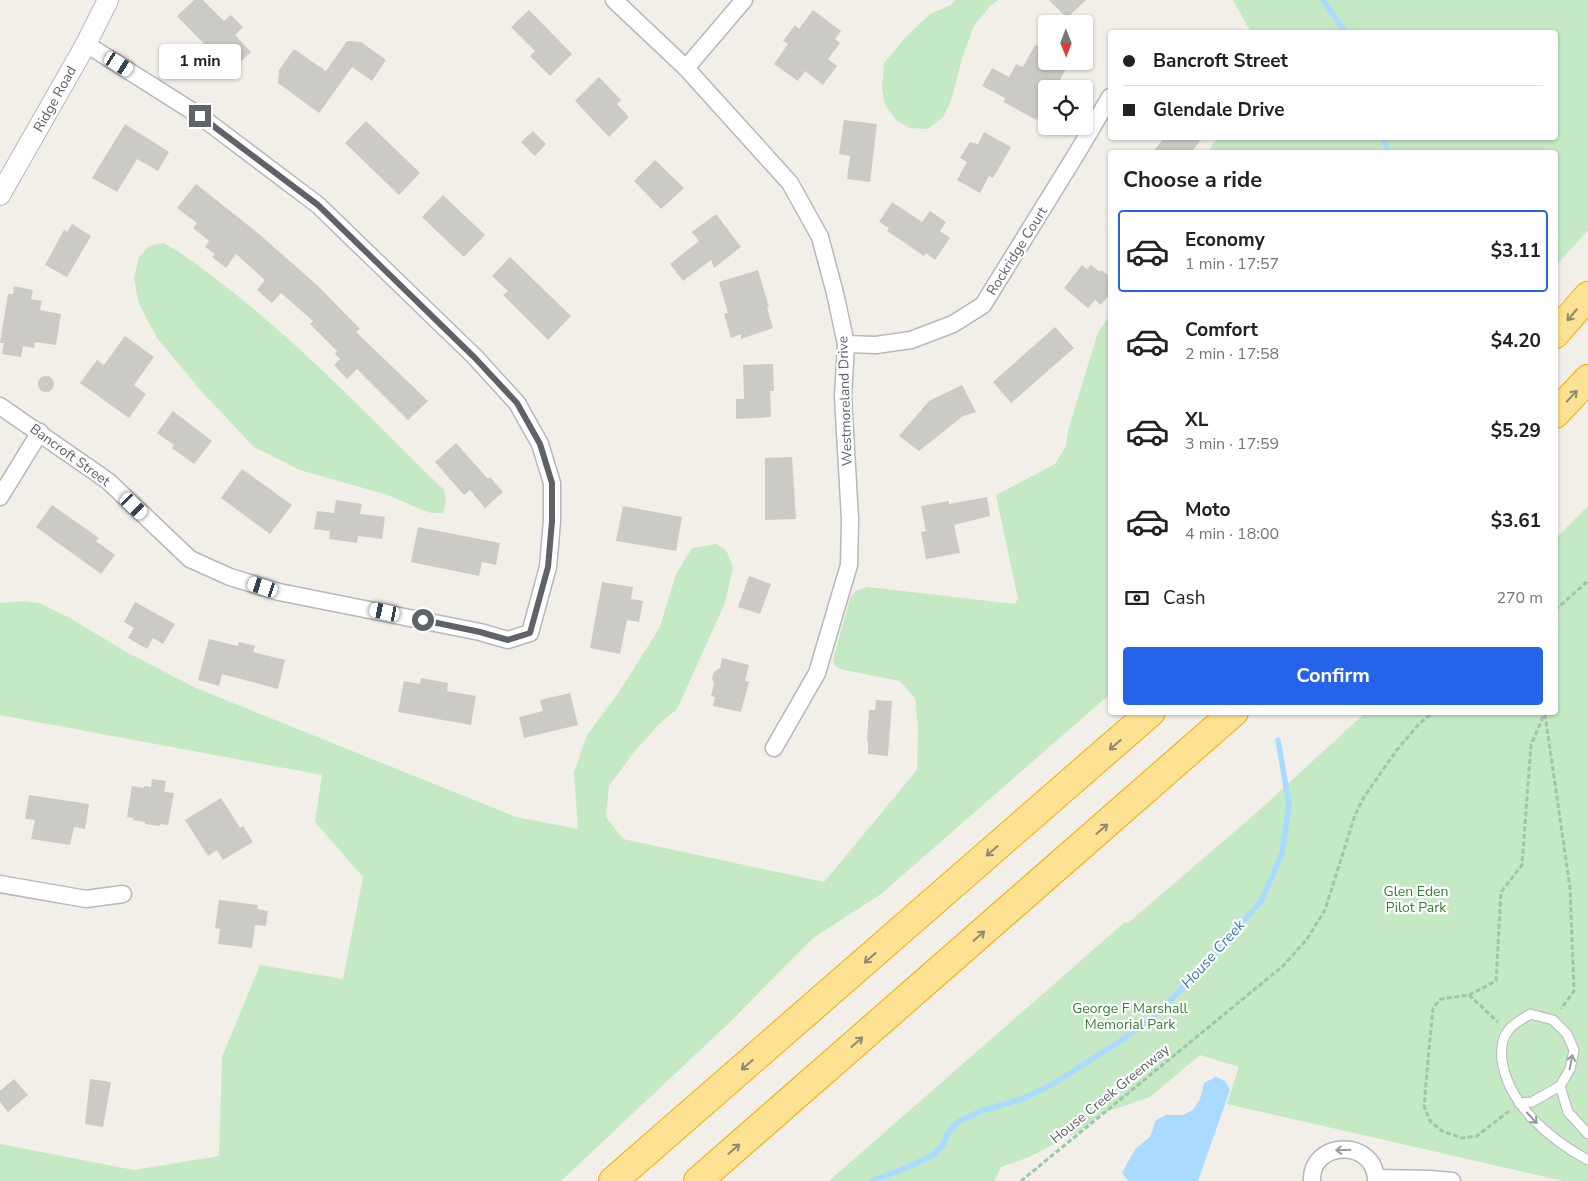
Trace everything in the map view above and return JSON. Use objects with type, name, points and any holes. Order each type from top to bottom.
[{"type":"highway","points":[[1558,331],[1588,296]]},
{"type":"highway","points":[[1558,411],[1588,379]]},
{"type":"highway","points":[[614,1181],[1148,715]]},
{"type":"highway","points":[[698,1181],[1231,715]]},
{"type":"street","name":"Ridge Road","points":[[0,195],[86,44],[108,0]]},
{"type":"street","name":"Westmoreland Drive","points":[[614,0],[686,68],[790,183],[820,237],[846,344],[843,397],[850,519],[849,565],[816,673],[774,748]]},
{"type":"street","points":[[686,68],[744,0]]},
{"type":"street","name":"Bancroft Street","points":[[0,406],[108,481],[190,560],[230,577],[279,592],[480,632],[508,640],[530,633],[548,567],[552,521],[552,483],[540,444],[517,403],[475,358],[318,205],[200,116],[86,44]]},
{"type":"street","name":"Rockridge Court","points":[[846,344],[876,345],[911,340],[953,324],[983,305],[1077,154],[1108,100]]},
{"type":"street","points":[[0,496],[40,432]]},
{"type":"street","points":[[0,884],[86,899],[123,894]]},
{"type":"street","points":[[1312,1181],[1314,1167],[1321,1158],[1340,1148],[1353,1150],[1364,1156],[1373,1166],[1376,1180],[1430,1179],[1452,1181]]},
{"type":"lane","points":[[1519,1103],[1532,1102],[1560,1086],[1570,1069],[1574,1050],[1567,1034],[1553,1020],[1530,1014],[1508,1030],[1501,1048],[1503,1069],[1519,1103],[1537,1123],[1556,1140],[1588,1160]]},
{"type":"lane","points":[[1560,1086],[1568,1112],[1588,1134]]},
{"type":"path","points":[[1558,607],[1588,581]]},
{"type":"path","name":"House Creek Greenway","points":[[1021,1181],[1283,966],[1307,939],[1325,910],[1355,815],[1364,797],[1396,751],[1419,724],[1430,715]]},
{"type":"path","points":[[1519,1103],[1477,1136],[1462,1138],[1442,1131],[1430,1121],[1424,1106],[1433,1008],[1441,999],[1469,995],[1496,981],[1501,892],[1522,865],[1531,745],[1544,715]]},
{"type":"path","points":[[1545,715],[1570,888],[1574,991],[1553,1020]]},
{"type":"path","points":[[1469,995],[1508,1030]]},
{"type":"green space","points":[[955,0],[998,0],[990,6],[974,26],[962,58],[951,101],[943,117],[928,129],[910,128],[896,120],[885,105],[882,88],[884,63],[905,38],[930,14],[951,5]]},
{"type":"green space","points":[[1233,0],[1588,0],[1588,230],[1558,264],[1558,150],[1209,150],[1216,140],[1558,140],[1558,30],[1250,30]]},
{"type":"green space","points":[[163,243],[197,264],[229,289],[285,336],[339,386],[444,490],[446,502],[443,513],[432,513],[422,510],[388,495],[300,470],[254,447],[203,393],[157,338],[139,304],[134,279],[139,257],[149,246]]},
{"type":"green space","points":[[1108,318],[1108,696],[881,894],[813,938],[730,1022],[561,1181],[0,1181],[0,1144],[134,1170],[219,1156],[222,1057],[260,965],[343,979],[363,877],[315,822],[322,775],[0,715],[0,603],[22,601],[39,603],[68,617],[128,653],[196,688],[516,817],[578,829],[574,772],[587,735],[619,692],[660,627],[676,574],[692,548],[716,544],[726,550],[733,567],[725,603],[677,709],[659,724],[634,752],[609,786],[606,817],[623,839],[824,882],[917,770],[918,727],[915,698],[900,681],[844,670],[835,666],[833,659],[851,596],[858,590],[868,587],[1015,604],[1018,599],[996,495],[1055,464],[1066,446],[1068,431],[1098,332]]},
{"type":"green space","name":"Glen Eden Pilot Park","points":[[1588,506],[1588,1181],[1563,1181],[1227,1104],[1239,1067],[1200,1055],[1150,1097],[1103,1113],[1080,1131],[1029,1157],[1001,1167],[994,1181],[829,1181],[1125,922],[1128,923],[1255,814],[1363,715],[1558,715],[1558,536]]},
{"type":"water","points":[[1216,1077],[1225,1081],[1230,1090],[1198,1181],[1128,1181],[1122,1173],[1135,1149],[1150,1137],[1156,1120],[1166,1115],[1183,1115],[1193,1110],[1200,1099],[1204,1083]]},
{"type":"building","points":[[194,0],[203,0],[224,21],[231,15],[243,27],[235,35],[251,52],[230,71],[177,16]]},
{"type":"building","points":[[1049,0],[1086,0],[1070,15],[1064,15]]},
{"type":"building","points":[[529,10],[572,54],[550,76],[530,56],[535,51],[511,27]]},
{"type":"building","points":[[813,10],[841,31],[835,39],[840,43],[828,59],[837,66],[823,85],[805,71],[798,81],[774,64],[788,44],[783,41],[795,25],[799,29]]},
{"type":"building","points":[[347,41],[361,42],[386,60],[372,81],[352,67],[319,113],[278,83],[279,70],[294,49],[326,71]]},
{"type":"building","points":[[1035,45],[1038,47],[1038,70],[1065,70],[1060,80],[1038,80],[1038,116],[1036,120],[1004,102],[1005,98],[982,86],[992,68],[1009,77],[1016,64],[1023,67]]},
{"type":"building","points":[[599,77],[621,100],[617,104],[629,117],[609,137],[575,101]]},
{"type":"building","points":[[844,120],[877,124],[870,182],[847,179],[850,156],[839,154]]},
{"type":"building","points":[[366,121],[420,173],[399,195],[345,143]]},
{"type":"building","points":[[125,124],[169,152],[158,171],[137,159],[117,192],[92,178]]},
{"type":"building","points":[[533,131],[546,144],[535,156],[521,142]]},
{"type":"building","points":[[984,132],[1011,147],[993,178],[989,176],[980,193],[957,180],[967,162],[960,158],[970,142],[978,144]]},
{"type":"building","points":[[1162,140],[1201,140],[1193,150],[1155,150]]},
{"type":"building","points":[[655,160],[684,188],[661,209],[634,181]]},
{"type":"building","points":[[196,184],[259,234],[318,286],[360,329],[356,332],[428,401],[408,420],[357,369],[347,379],[334,365],[340,359],[335,354],[337,351],[310,324],[313,321],[281,293],[272,303],[257,290],[265,280],[236,254],[226,268],[212,257],[215,254],[205,247],[209,241],[193,228],[197,223],[177,208]]},
{"type":"building","points":[[443,195],[485,235],[464,257],[422,217]]},
{"type":"building","points":[[892,202],[922,222],[930,211],[946,222],[940,231],[950,238],[935,260],[926,253],[924,256],[887,231],[889,228],[879,222]]},
{"type":"building","points":[[716,214],[741,247],[714,268],[711,260],[683,281],[670,264],[699,241],[692,232]]},
{"type":"building","points":[[72,224],[91,236],[67,277],[45,265],[64,230],[67,232]]},
{"type":"building","points":[[510,257],[571,316],[548,340],[503,295],[508,291],[492,276]]},
{"type":"building","points":[[1082,265],[1087,269],[1091,265],[1108,275],[1108,296],[1101,305],[1095,300],[1088,308],[1064,288]]},
{"type":"building","points":[[758,270],[773,328],[741,339],[741,334],[731,338],[724,314],[728,313],[719,282]]},
{"type":"building","points":[[14,286],[33,290],[31,299],[42,301],[40,310],[61,314],[56,345],[35,342],[34,348],[23,346],[21,357],[2,354],[4,343],[0,343],[8,294],[13,294]]},
{"type":"building","points":[[1055,327],[1074,348],[1011,403],[993,382]]},
{"type":"building","points":[[125,336],[154,357],[134,385],[146,394],[129,418],[80,383],[97,360],[104,365]]},
{"type":"building","points":[[773,364],[774,391],[770,391],[771,417],[736,419],[736,399],[744,399],[743,365]]},
{"type":"building","points":[[46,376],[52,378],[54,384],[52,390],[46,392],[40,390],[38,384],[40,378]]},
{"type":"building","points":[[962,385],[976,412],[963,416],[919,451],[899,436],[929,401]]},
{"type":"building","points":[[173,411],[212,441],[194,464],[172,448],[174,445],[157,433]]},
{"type":"building","points":[[456,443],[488,479],[490,477],[503,492],[485,508],[470,490],[464,495],[435,462]]},
{"type":"building","points":[[792,457],[796,519],[765,520],[765,458]]},
{"type":"building","points":[[242,469],[292,505],[270,534],[221,498]]},
{"type":"building","points":[[987,497],[990,516],[954,525],[960,553],[926,559],[921,532],[926,531],[921,506],[949,501],[949,504]]},
{"type":"building","points":[[336,500],[362,504],[360,514],[385,517],[382,539],[358,536],[357,543],[329,539],[330,531],[314,529],[317,511],[334,513]]},
{"type":"building","points":[[52,505],[99,538],[96,541],[115,555],[101,574],[36,527]]},
{"type":"building","points":[[623,506],[682,517],[676,551],[616,541]]},
{"type":"building","points":[[418,527],[500,543],[496,565],[482,562],[479,576],[411,562]]},
{"type":"building","points":[[749,576],[771,584],[760,614],[738,607]]},
{"type":"building","points":[[602,582],[633,587],[631,599],[643,601],[639,622],[627,620],[620,654],[590,648]]},
{"type":"building","points":[[135,602],[175,624],[163,644],[153,638],[147,649],[128,638],[134,628],[124,622]]},
{"type":"building","points":[[209,639],[238,646],[239,642],[255,646],[253,652],[285,660],[278,689],[222,674],[219,686],[198,680]]},
{"type":"building","points":[[722,658],[749,665],[745,681],[749,682],[741,712],[713,706],[715,697],[711,696],[714,684],[712,678],[714,672],[720,668]]},
{"type":"building","points":[[421,678],[448,683],[447,691],[476,696],[471,725],[398,712],[404,681],[420,684]]},
{"type":"building","points":[[570,693],[578,725],[524,738],[519,717],[543,711],[540,700]]},
{"type":"building","points":[[876,700],[892,701],[888,756],[868,754],[869,710],[875,710]]},
{"type":"building","points":[[152,779],[166,781],[164,792],[174,793],[168,825],[145,824],[145,822],[127,817],[132,786],[151,787]]},
{"type":"building","points":[[29,795],[89,804],[85,829],[74,827],[70,845],[31,839],[35,820],[25,819]]},
{"type":"building","points":[[221,798],[240,828],[243,826],[253,842],[223,860],[217,850],[208,856],[185,820]]},
{"type":"building","points":[[219,900],[258,905],[257,909],[268,911],[266,926],[255,925],[252,948],[218,944],[220,929],[215,928]]},
{"type":"building","points":[[14,1079],[28,1095],[8,1112],[0,1102],[0,1091]]},
{"type":"building","points":[[90,1079],[111,1082],[103,1127],[85,1124]]},
{"type":"waterway","name":"House Creek","points":[[1323,0],[1344,30]]},
{"type":"waterway","name":"House Creek","points":[[1385,140],[1387,150]]},
{"type":"waterway","name":"House Creek","points":[[871,1181],[906,1168],[935,1154],[944,1143],[948,1133],[959,1121],[981,1111],[1022,1099],[1053,1084],[1122,1040],[1153,1017],[1198,973],[1262,900],[1282,853],[1289,804],[1278,740]]},
{"type":"route","points":[[200,116],[318,205],[475,358],[517,403],[540,444],[552,483],[552,521],[548,567],[530,633],[508,640],[423,620]]},
{"type":"park label","name":"George F Marshall Memorial Park","points":[[1130,1016]]}]
